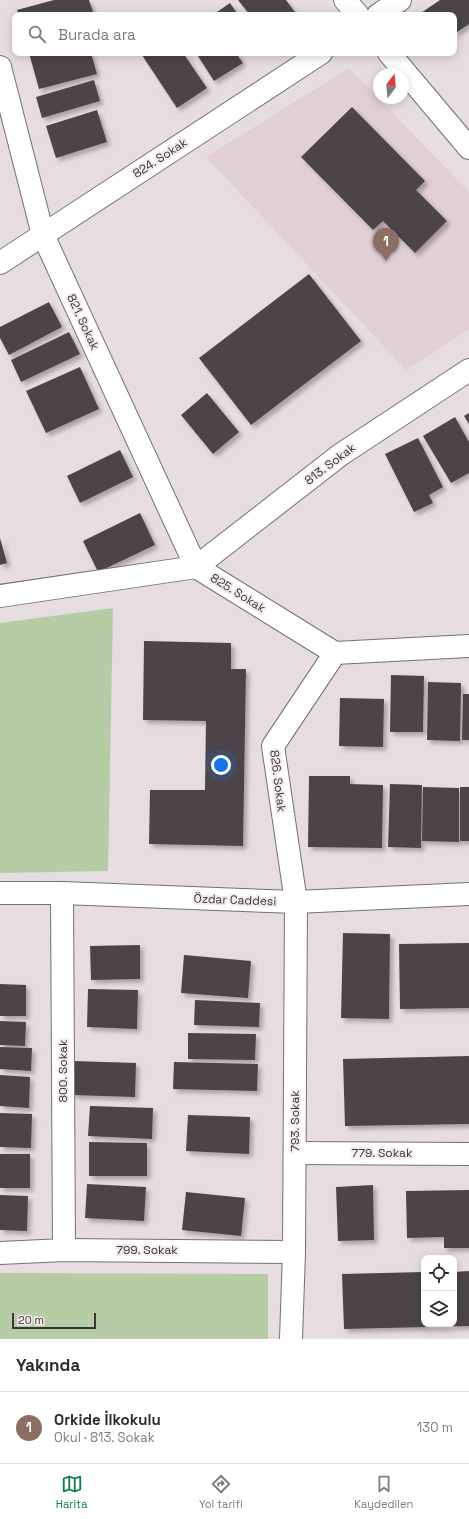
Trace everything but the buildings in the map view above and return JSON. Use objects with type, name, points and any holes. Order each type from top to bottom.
[{"type":"street","points":[[345,0],[355,12]]},
{"type":"street","points":[[382,12],[400,0]]},
{"type":"street","name":"824. Sokak","points":[[0,262],[316,56]]},
{"type":"street","points":[[392,56],[469,148]]},
{"type":"street","name":"821. Sokak","points":[[0,67],[43,234],[196,567]]},
{"type":"street","name":"813. Sokak","points":[[196,567],[340,455],[469,370]]},
{"type":"street","name":"825. Sokak","points":[[0,596],[196,567],[335,653]]},
{"type":"street","points":[[335,653],[469,646]]},
{"type":"street","name":"826. Sokak","points":[[296,902],[273,746],[335,653]]},
{"type":"street","name":"Özdar Caddesi","points":[[0,893],[62,893],[296,902],[469,894]]},
{"type":"street","name":"800. Sokak","points":[[62,893],[64,1250]]},
{"type":"street","name":"793. Sokak","points":[[291,1339],[294,1252],[296,902]]},
{"type":"street","name":"779. Sokak","points":[[294,1153],[469,1154]]},
{"type":"street","name":"799. Sokak","points":[[0,1253],[64,1250],[294,1252]]},
{"type":"shaded area","points":[[349,68],[373,93],[373,104],[384,104],[469,192],[469,329],[406,370],[206,157]]},
{"type":"green space","points":[[113,608],[108,871],[0,873],[0,623]]},
{"type":"green space","points":[[0,1273],[268,1274],[268,1339],[0,1339]]},
{"type":"place","name":"Orkide İlkokulu","points":[[386,261]]}]
